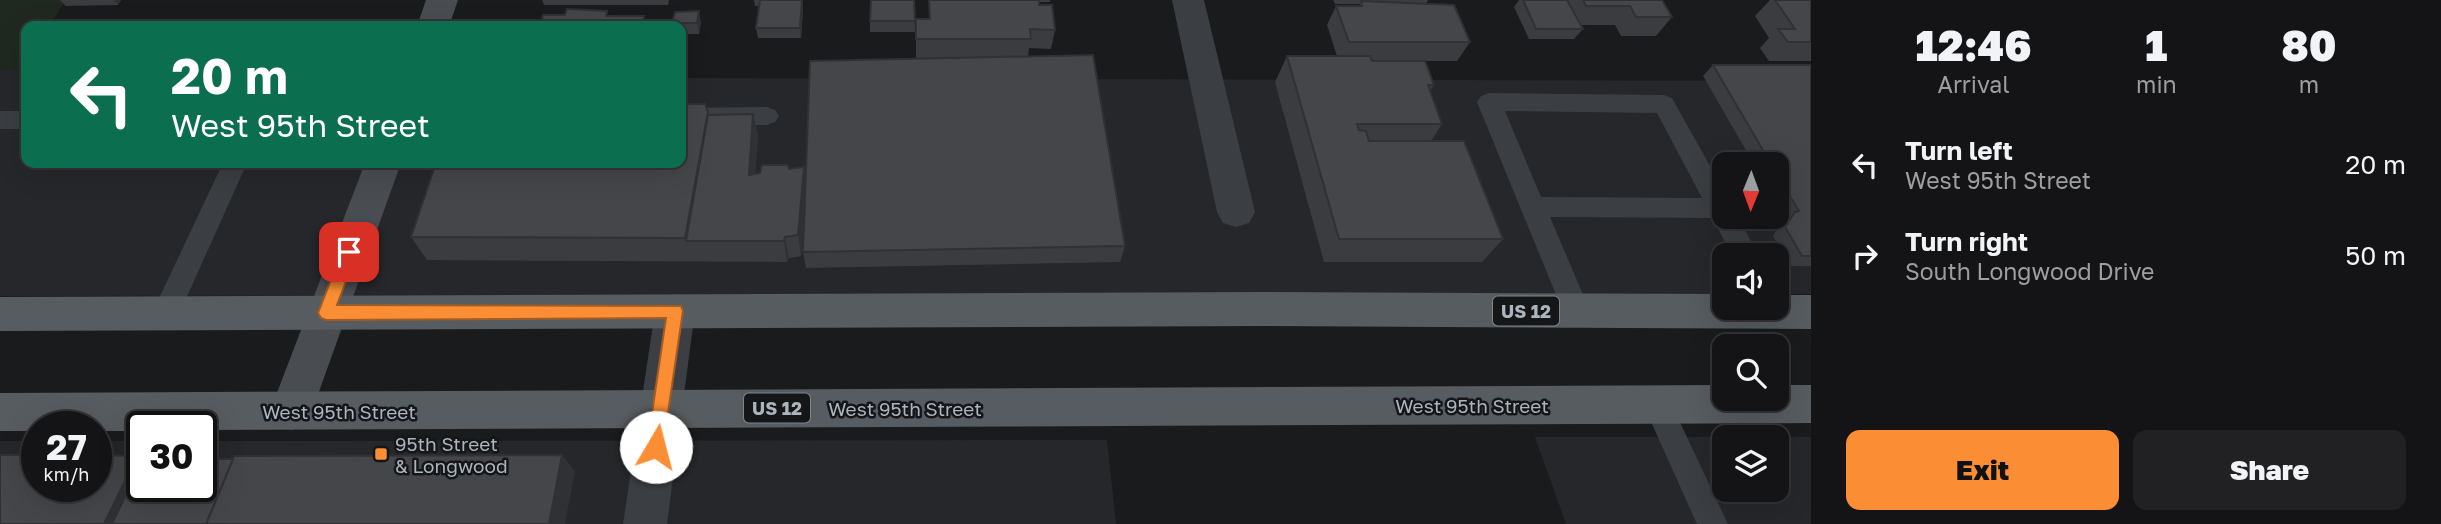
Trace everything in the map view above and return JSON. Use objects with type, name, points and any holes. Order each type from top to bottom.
[{"type":"main road","name":"US 12","points":[[0,314],[1264,309],[1712,311]]},
{"type":"main road","name":"West 95th Street","points":[[0,412],[1811,404]]},
{"type":"street","points":[[435,21],[442,0]]},
{"type":"street","points":[[1188,0],[1236,212]]},
{"type":"street","points":[[291,411],[381,168]]},
{"type":"street","points":[[645,524],[675,311]]},
{"type":"lane","points":[[1576,311],[1489,102],[1664,104],[1712,193]]},
{"type":"lane","points":[[686,117],[767,116]]},
{"type":"lane","points":[[0,120],[21,120]]},
{"type":"lane","points":[[166,313],[233,168]]},
{"type":"lane","points":[[1534,207],[1712,213]]},
{"type":"lane","points":[[1657,404],[1713,524]]},
{"type":"shaded area","points":[[0,0],[66,0],[52,21],[21,21],[21,70],[0,70]]},
{"type":"shaded area","points":[[0,20],[203,21],[21,21],[21,168],[686,168],[686,78],[1811,81],[1811,294],[1789,294],[1789,243],[1712,243],[1712,294],[0,296]]},
{"type":"shaded area","points":[[1535,437],[1712,437],[1712,502],[1789,502],[1789,437],[1811,437],[1811,524],[1566,524]]},
{"type":"shaded area","points":[[1107,440],[1116,524],[0,524],[0,441],[21,441],[21,502],[112,502],[112,441],[126,441],[126,502],[217,502],[217,441]]},
{"type":"building","points":[[760,0],[802,0],[800,28],[756,28]]},
{"type":"building","points":[[871,0],[914,0],[915,21],[870,21]]},
{"type":"building","points":[[929,0],[1039,0],[1039,5],[1052,5],[1055,30],[1030,29],[1031,39],[916,39],[916,19],[930,19]]},
{"type":"building","points":[[1523,0],[1567,0],[1583,29],[1536,29]]},
{"type":"building","points":[[1583,0],[1662,0],[1672,17],[1636,17],[1630,6],[1586,6]]},
{"type":"building","points":[[1775,0],[1811,0],[1811,42],[1788,42],[1778,29],[1795,29]]},
{"type":"building","points":[[1361,1],[1454,5],[1470,42],[1349,42],[1336,6],[1362,6]]},
{"type":"building","points":[[567,9],[607,11],[606,16],[644,16],[643,21],[542,21],[543,15],[565,15]]},
{"type":"building","points":[[699,11],[697,23],[673,21],[675,12]]},
{"type":"building","points":[[1093,55],[1125,246],[803,252],[810,61]]},
{"type":"building","points":[[1287,56],[1370,56],[1372,61],[1425,61],[1434,85],[1428,85],[1442,124],[1357,124],[1359,130],[1366,131],[1369,141],[1464,141],[1503,239],[1339,239]]},
{"type":"building","points":[[1713,65],[1811,65],[1811,256],[1802,256],[1786,229],[1789,229],[1789,221],[1795,212],[1799,211],[1789,194],[1789,152],[1764,152]]},
{"type":"building","points":[[686,104],[705,104],[708,112],[685,238],[411,237],[434,168],[686,168]]},
{"type":"building","points":[[753,114],[749,175],[760,173],[762,165],[788,165],[789,169],[804,167],[798,235],[785,237],[784,241],[686,241],[708,115]]},
{"type":"building","points":[[0,455],[21,455],[21,502],[112,502],[112,455],[126,456],[126,479],[104,524],[0,524]]},
{"type":"building","points":[[562,455],[549,524],[206,524],[234,456]]},
{"type":"building","points":[[217,459],[233,459],[217,498]]},
{"type":"building","points":[[126,495],[126,502],[215,502],[206,524],[112,524]]},
{"type":"place","name":"95th Street & Longwood","points":[[381,454]]},
{"type":"route","points":[[349,252],[326,313],[675,311],[656,447]]}]
